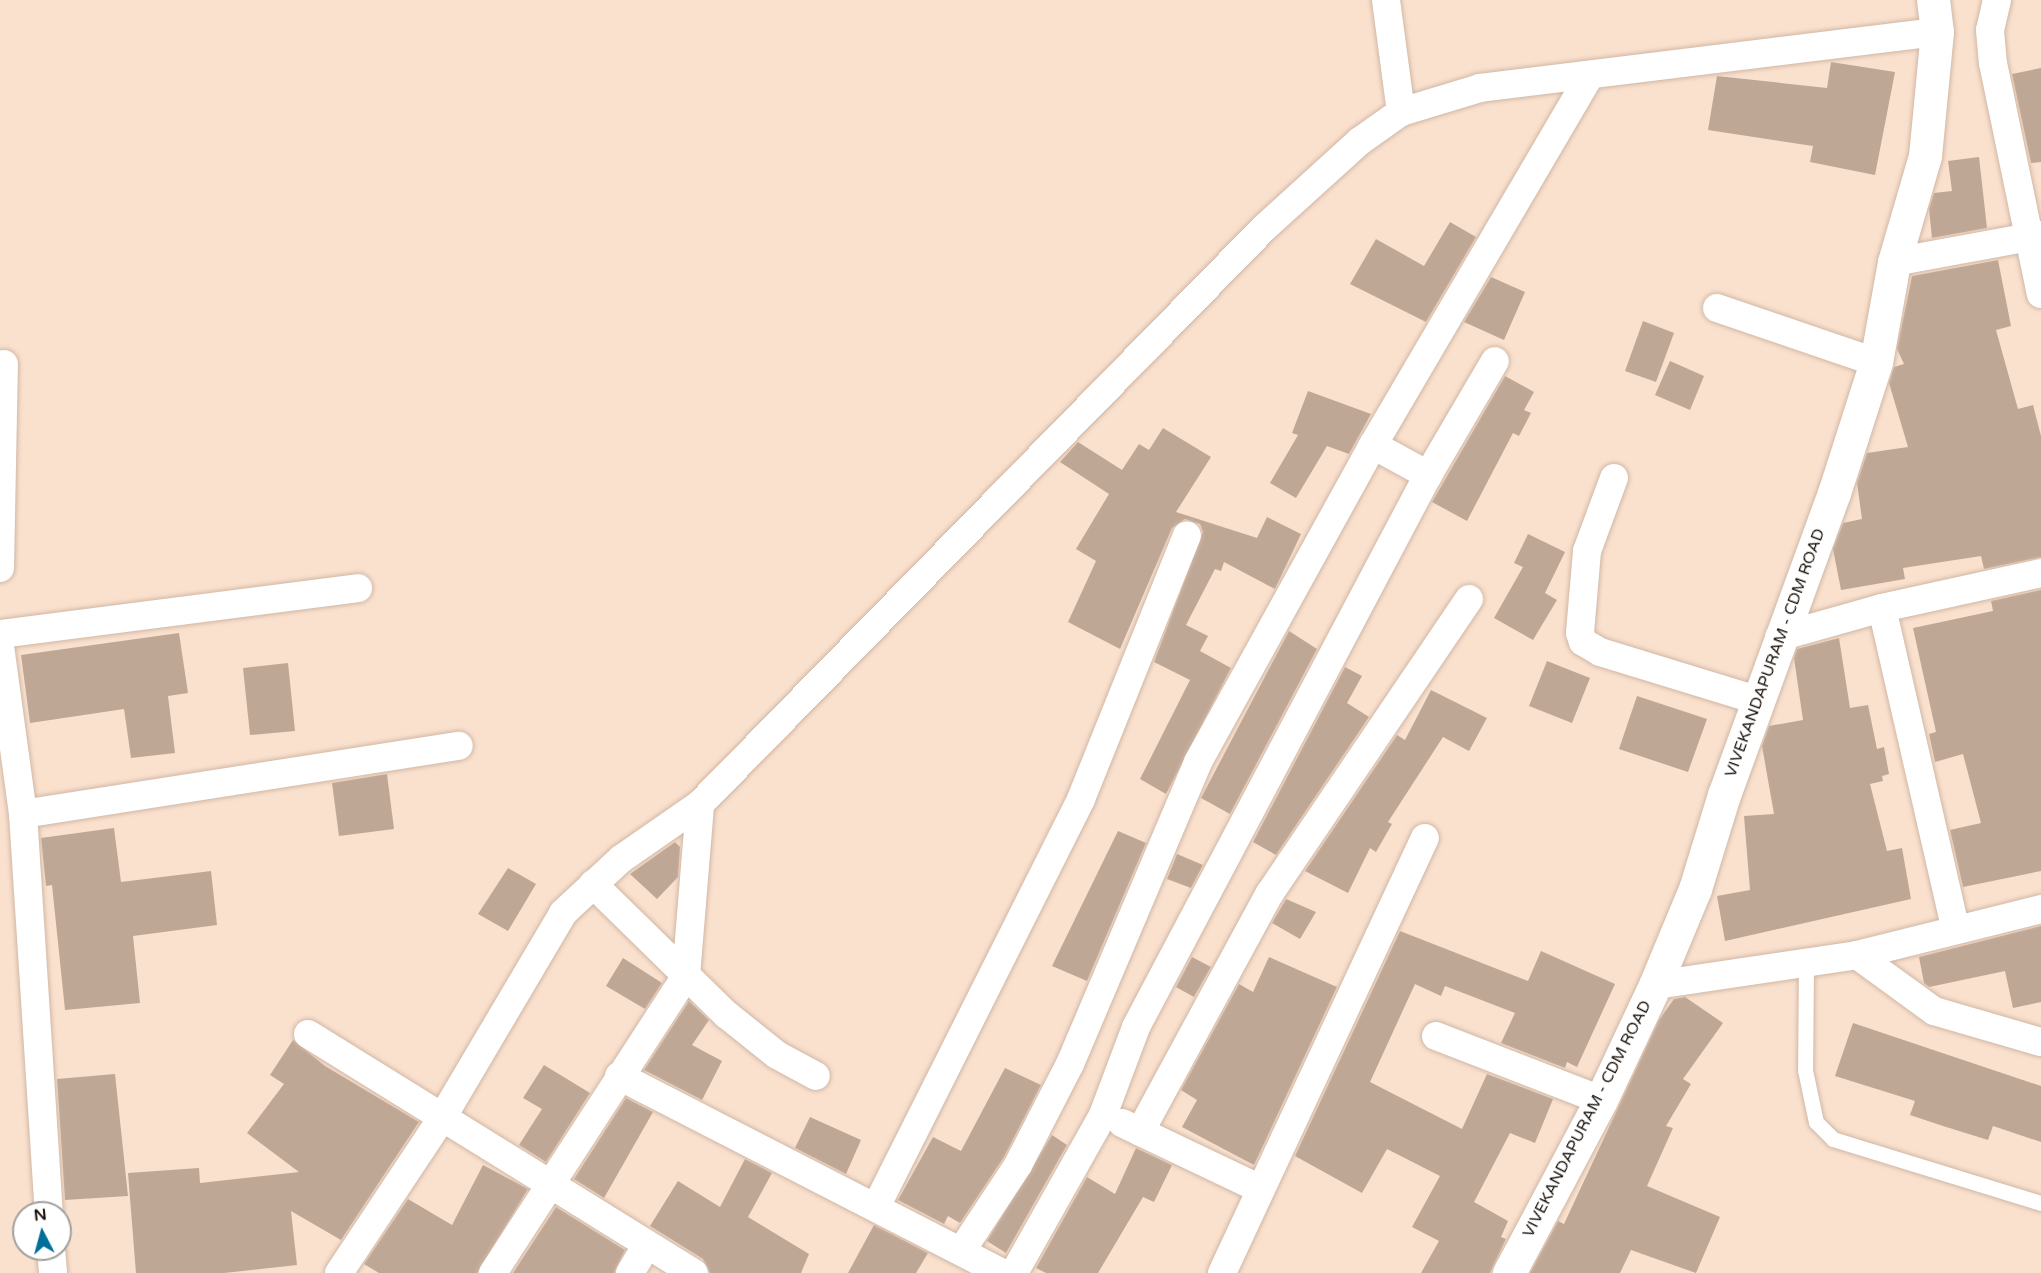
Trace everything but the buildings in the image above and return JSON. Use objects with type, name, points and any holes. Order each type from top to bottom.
[{"type":"street","points":[[1386,0],[1401,112]]},
{"type":"street","name":"VIVEKANDAPURAM - CDM ROAD","points":[[1509,1273],[1601,1100],[1655,985],[1695,889],[1757,700],[1876,362],[1894,262],[1925,156],[1936,32],[1933,0]]},
{"type":"street","points":[[1997,0],[1990,30],[1993,63],[2035,237],[2041,294]]},
{"type":"street","points":[[339,1273],[442,1118],[563,913],[593,884],[700,804],[1264,228],[1360,141],[1401,112],[1479,88],[1936,32]]},
{"type":"street","points":[[962,1250],[1018,1165],[1070,1064],[1198,762],[1373,445],[1590,75]]},
{"type":"street","points":[[1894,262],[2035,237]]},
{"type":"street","points":[[1717,308],[1876,362]]},
{"type":"street","points":[[1014,1273],[1103,1115],[1136,1027],[1428,475],[1496,361]]},
{"type":"street","points":[[0,568],[4,364]]},
{"type":"street","points":[[1373,445],[1428,475]]},
{"type":"street","points":[[1614,478],[1587,551],[1580,633],[1583,642],[1591,649],[1757,700]]},
{"type":"street","points":[[876,1207],[1081,799],[1187,535]]},
{"type":"street","points":[[1779,637],[1882,608],[2041,573]]},
{"type":"street","points":[[0,634],[358,588]]},
{"type":"street","points":[[1140,1132],[1270,893],[1469,598]]},
{"type":"street","points":[[1882,608],[1956,930]]},
{"type":"street","points":[[0,646],[23,814],[48,1201]]},
{"type":"street","points":[[23,814],[459,746]]},
{"type":"street","points":[[493,1273],[686,976],[700,804]]},
{"type":"street","points":[[1222,1273],[1258,1188],[1425,838]]},
{"type":"street","points":[[593,884],[686,976],[777,1055],[816,1076]]},
{"type":"street","points":[[1655,985],[1857,955],[2041,909]]},
{"type":"street","points":[[1857,955],[1934,1011],[2041,1042]]},
{"type":"street","points":[[308,1034],[694,1273]]},
{"type":"street","points":[[1436,1036],[1601,1100]]},
{"type":"street","points":[[619,1076],[1003,1273]]},
{"type":"street","points":[[1103,1115],[1258,1188]]},
{"type":"street","points":[[630,1273],[647,1245]]},
{"type":"lane","points":[[1806,964],[1805,1070],[1815,1122],[1833,1139],[2041,1203]]}]
